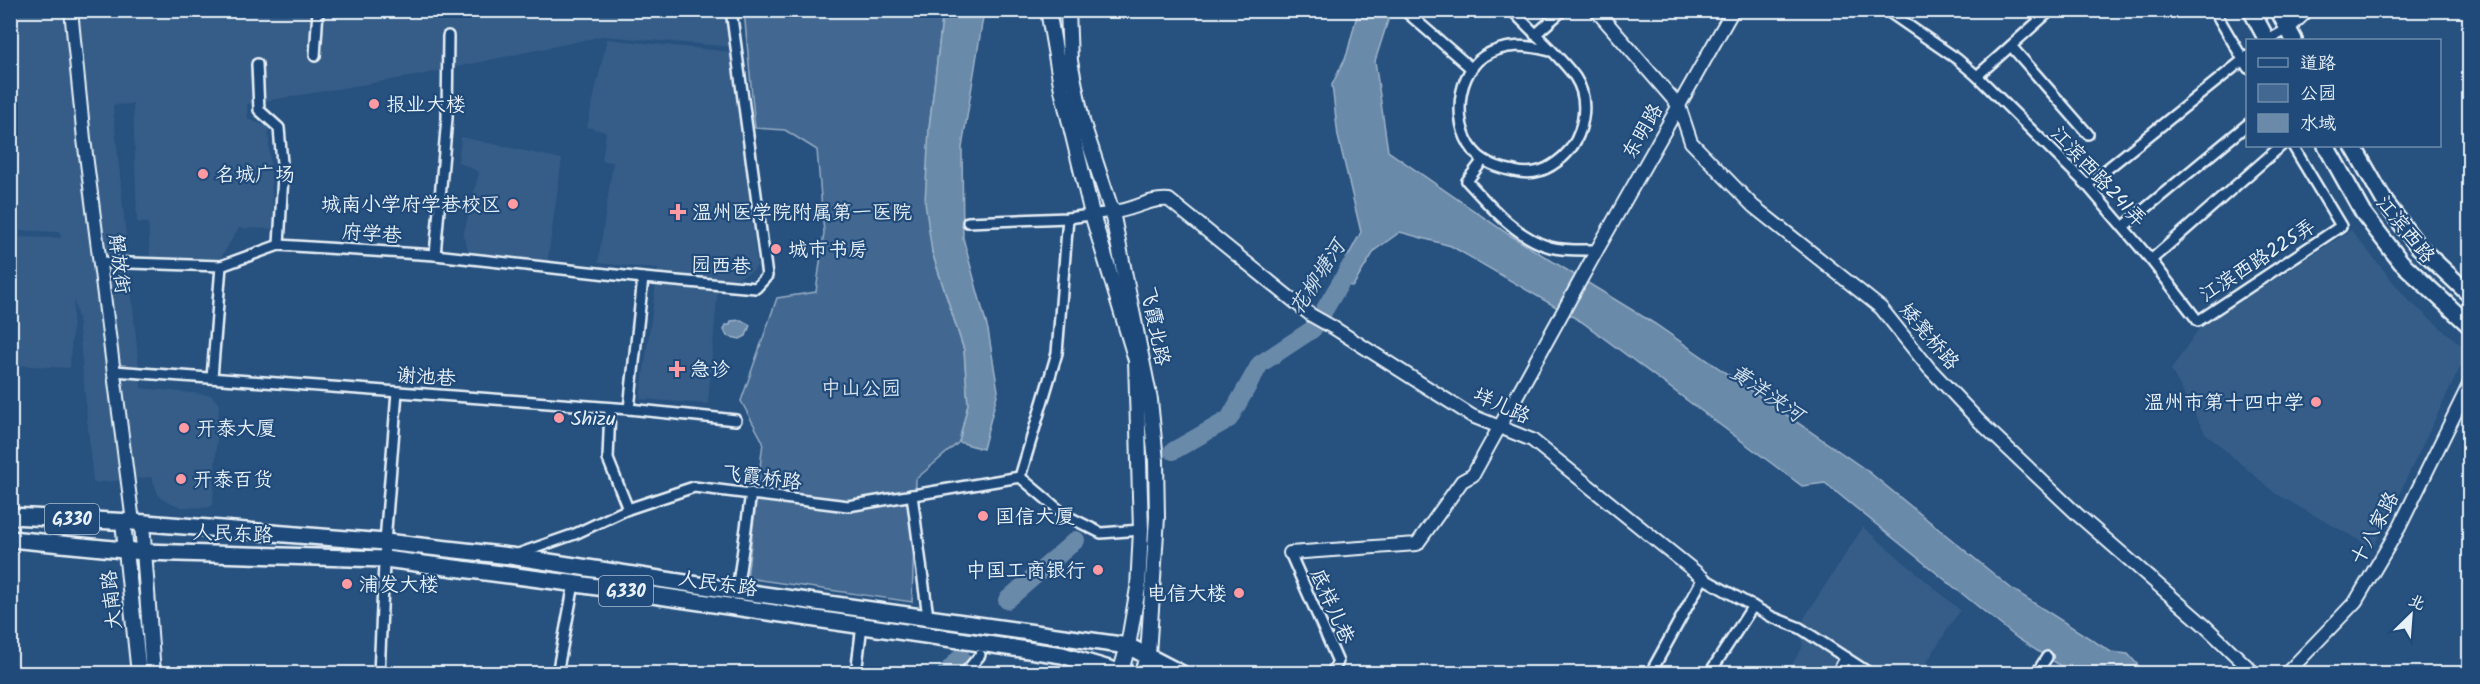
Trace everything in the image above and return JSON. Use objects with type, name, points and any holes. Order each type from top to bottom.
[{"type":"main road","name":"飞霞北路","points":[[1048,10],[1062,90],[1092,214],[1136,360],[1141,530],[1138,588],[1122,673]]},
{"type":"main road","name":"飞霞北路","points":[[1068,10],[1070,61],[1082,121],[1113,212],[1143,354],[1150,400],[1156,460],[1157,517],[1148,655],[1141,674]]},
{"type":"main road","points":[[2251,10],[2266,39]]},
{"type":"main road","points":[[2278,10],[2291,35]]},
{"type":"main road","name":"江滨西路","points":[[2327,147],[2364,214],[2401,262],[2469,326]]},
{"type":"main road","name":"江滨西路","points":[[2354,147],[2385,202],[2418,246],[2469,295]]},
{"type":"main road","name":"G330","points":[[10,516],[133,522]]},
{"type":"main road","name":"人民东路","points":[[133,522],[385,542],[510,556],[737,591],[1128,646]]},
{"type":"main road","name":"大南路","points":[[133,522],[126,551],[138,674]]},
{"type":"main road","name":"大南路","points":[[133,522],[144,552],[153,674]]},
{"type":"main road","name":"G330","points":[[10,539],[126,551]]},
{"type":"main road","name":"人民东路","points":[[126,551],[385,559],[1062,655],[1122,673]]},
{"type":"main road","name":"G330","points":[[1128,646],[1182,674]]},
{"type":"street","name":"解放街","points":[[70,10],[133,522]]},
{"type":"street","points":[[315,56],[318,10]]},
{"type":"street","name":"园西巷","points":[[643,278],[756,288],[767,276],[731,10]]},
{"type":"street","points":[[1404,10],[1472,69]]},
{"type":"street","points":[[1512,10],[1535,36],[1550,51],[1575,78],[1583,96],[1584,115],[1579,135],[1565,155],[1546,170],[1525,174],[1497,167],[1483,160],[1464,135],[1459,115],[1462,89],[1472,69],[1483,57],[1506,46],[1528,45],[1550,51]]},
{"type":"street","points":[[1535,36],[1563,10]]},
{"type":"street","name":"矮凳桥路","points":[[1596,10],[1679,106],[1691,142],[1753,206],[1881,308],[1929,368],[1980,422],[2078,515],[2204,625],[2255,674]]},
{"type":"street","name":"东明路","points":[[1290,553],[1417,544],[1462,481],[1473,475],[1733,10]]},
{"type":"street","points":[[1977,76],[2051,10]]},
{"type":"street","points":[[2087,185],[2246,61],[2214,10]]},
{"type":"street","points":[[2272,39],[2291,35],[2308,10]]},
{"type":"street","name":"江滨西路241弄","points":[[1893,13],[1977,76],[2087,185],[2151,260]]},
{"type":"street","points":[[435,255],[447,118],[448,36]]},
{"type":"street","points":[[2011,46],[2088,134]]},
{"type":"street","points":[[257,64],[260,110],[279,128],[283,175],[279,245]]},
{"type":"street","points":[[2123,227],[2246,125]]},
{"type":"street","points":[[2151,260],[2280,147]]},
{"type":"street","name":"江滨西路225弄","points":[[2151,260],[2198,321],[2341,226],[2294,147]]},
{"type":"street","points":[[1483,160],[1467,181],[1497,214],[1534,240],[1551,247],[1597,250]]},
{"type":"street","name":"垟儿路","points":[[1113,212],[1123,211],[1155,199],[1168,200],[1311,315],[1472,416],[1532,440],[1703,578],[1753,606],[1800,628],[1870,674]]},
{"type":"street","points":[[968,222],[1068,218],[1113,212]]},
{"type":"street","points":[[1068,218],[1057,353],[1020,477],[1065,515],[1101,533],[1141,530]]},
{"type":"street","name":"府学巷","points":[[100,262],[221,266],[279,245],[435,255],[643,278]]},
{"type":"street","points":[[212,378],[221,266]]},
{"type":"street","points":[[629,410],[643,278]]},
{"type":"street","name":"谢池巷","points":[[114,371],[610,408],[736,420]]},
{"type":"street","name":"十八家路","points":[[2286,674],[2356,601],[2399,528],[2469,383]]},
{"type":"street","points":[[378,674],[385,542],[398,392]]},
{"type":"street","points":[[610,408],[608,459],[628,509]]},
{"type":"street","name":"飞霞桥路","points":[[510,556],[575,534],[628,509],[694,487],[848,506],[1020,477]]},
{"type":"street","points":[[737,591],[751,493]]},
{"type":"street","points":[[912,495],[928,617]]},
{"type":"street","name":"底样儿巷","points":[[1290,553],[1338,662],[1331,674]]},
{"type":"street","points":[[1650,674],[1703,578]]},
{"type":"street","points":[[557,674],[574,584]]},
{"type":"street","points":[[1709,674],[1753,606]]},
{"type":"street","points":[[856,674],[862,625]]},
{"type":"street","points":[[964,674],[980,655]]},
{"type":"street","points":[[1836,674],[1846,657]]},
{"type":"street","points":[[2036,674],[2047,657]]},
{"type":"shaded area","points":[[340,10],[726,11],[732,47],[603,36],[415,76],[247,104],[248,119],[268,127],[274,229],[239,228],[220,259],[150,257],[148,223],[137,222],[133,104],[113,105],[141,388],[211,395],[219,404],[213,505],[207,508],[181,507],[160,498],[151,477],[93,483],[78,319],[74,300],[70,368],[11,365],[11,237],[61,238],[60,232],[11,230],[11,11],[288,15]]},
{"type":"shaded area","name":"温州医学院附属第一医院","points":[[607,39],[732,52],[757,266],[753,271],[718,287],[708,404],[640,399],[658,269],[598,263],[613,162],[602,161],[606,132],[587,127]]},
{"type":"shaded area","name":"城南小学府学巷校区","points":[[461,137],[562,159],[547,266],[470,255],[463,236],[479,172],[458,162]]},
{"type":"shaded area","name":"温州市第十四中学","points":[[2351,230],[2408,300],[2468,351],[2373,548],[2276,494],[2205,433],[2171,370],[2199,328]]},
{"type":"shaded area","points":[[1863,527],[1960,610],[1920,673],[1786,674],[1802,648],[1804,618]]},
{"type":"green space","name":"中山公园","points":[[744,11],[943,11],[929,129],[932,252],[964,350],[968,404],[959,442],[916,479],[912,602],[747,578],[763,442],[741,401],[777,298],[816,292],[824,233],[817,150],[785,130],[755,128]]},
{"type":"water","points":[[943,11],[984,11],[962,148],[963,238],[988,330],[998,391],[983,449],[959,442],[968,404],[964,350],[932,252],[925,202],[929,129]]},
{"type":"water","points":[[1358,11],[1391,11],[1375,61],[1388,151],[1508,234],[1655,324],[1869,472],[2012,589],[2111,652],[2128,654],[2145,673],[2072,673],[2017,638],[1825,483],[1802,486],[1582,322],[1451,246],[1400,232],[1375,250],[1353,286],[1333,284],[1361,232],[1338,136],[1332,85],[1347,54]]},
{"type":"water","points":[[741,320],[750,325],[746,336],[740,339],[727,336],[724,330],[726,325],[730,325],[731,321]]},
{"type":"waterway","name":"花柳塘河","points":[[1173,451],[1229,419],[1260,364],[1313,329],[1351,265]]},
{"type":"waterway","name":"花柳塘河","points":[[1007,600],[1076,540]]},
{"type":"waterway","name":"花柳塘河","points":[[945,674],[961,657]]},
{"type":"place","name":"报业大楼","points":[[374,104]]},
{"type":"place","name":"名城广场","points":[[203,174]]},
{"type":"place","name":"城南小学府学巷校区","points":[[513,204]]},
{"type":"place","name":"温州医学院附属第一医院","points":[[678,212]]},
{"type":"place","name":"城市书房","points":[[776,249]]},
{"type":"place","name":"急诊","points":[[677,369]]},
{"type":"place","name":"温州市第十四中学","points":[[2316,402]]},
{"type":"place","name":"Shizu","points":[[559,418]]},
{"type":"place","name":"开泰大厦","points":[[184,428]]},
{"type":"place","name":"开泰百货","points":[[181,479]]},
{"type":"place","name":"国信大厦","points":[[983,516]]},
{"type":"place","name":"中国工商银行","points":[[1098,570]]},
{"type":"place","name":"浦发大楼","points":[[347,584]]},
{"type":"place","name":"电信大楼","points":[[1239,593]]},
{"type":"water label","name":"黄洋浃河","points":[[1767,393]]}]
